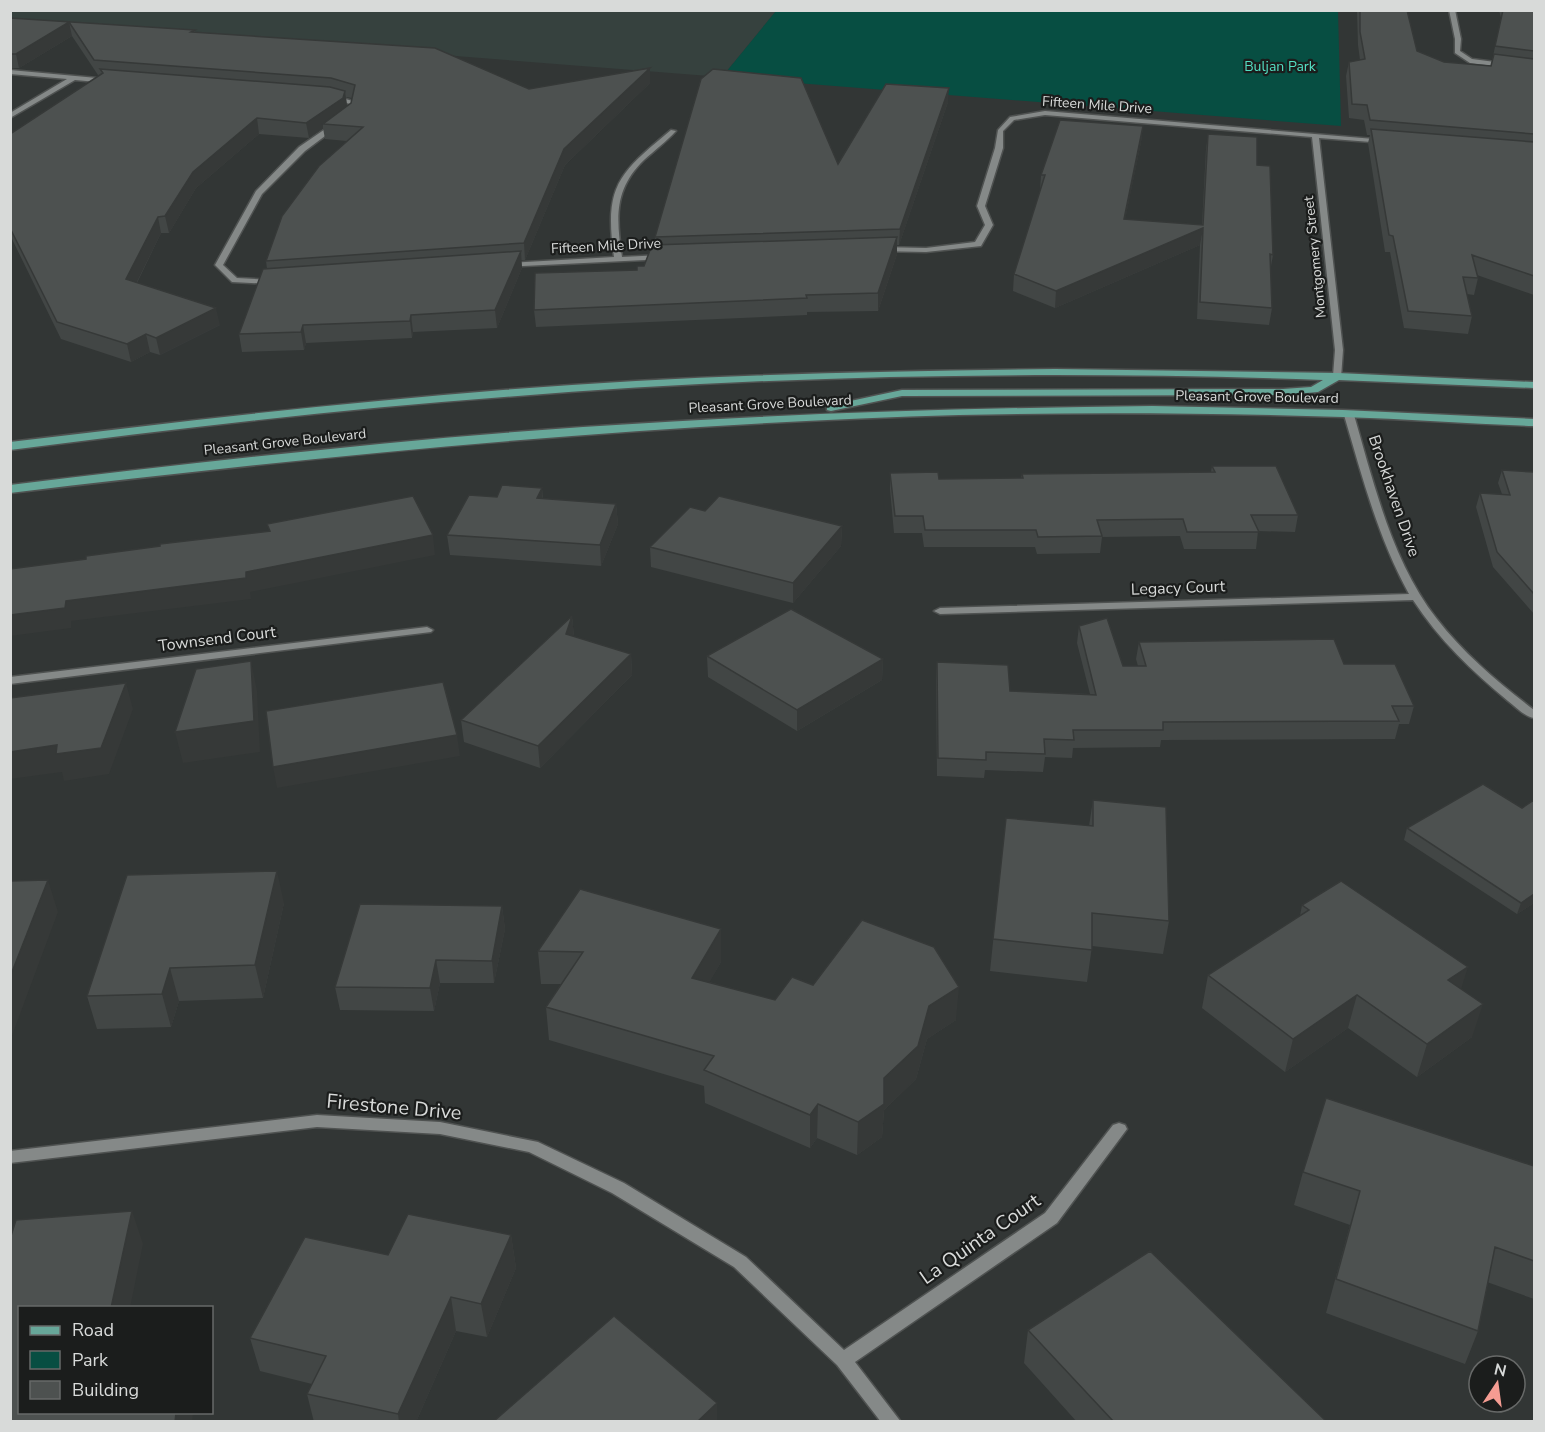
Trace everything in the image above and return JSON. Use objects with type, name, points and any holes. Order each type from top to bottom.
[{"type":"main road","name":"Pleasant Grove Boulevard","points":[[10,446],[284,412],[575,388],[856,375],[1012,372],[1338,376],[1534,385]]},
{"type":"main road","points":[[790,416],[903,393],[1283,392],[1314,390],[1338,376]]},
{"type":"main road","name":"Pleasant Grove Boulevard","points":[[10,489],[286,455],[582,429],[790,416],[1026,410],[1206,410],[1534,423]]},
{"type":"street","points":[[1452,10],[1458,39],[1457,52],[1470,61],[1534,69]]},
{"type":"street","points":[[10,72],[121,82]]},
{"type":"street","points":[[10,116],[74,78]]},
{"type":"street","points":[[281,283],[235,280],[219,265],[249,208],[272,178],[302,149],[350,115],[354,103],[322,96]]},
{"type":"street","name":"Fifteen Mile Drive","points":[[870,249],[926,250],[978,244],[989,225],[981,206],[999,148],[1000,131],[1012,118],[1045,113],[1398,142]]},
{"type":"street","points":[[618,259],[612,211],[616,194],[626,176],[641,158],[673,131]]},
{"type":"street","name":"Montgomery Street","points":[[1315,135],[1339,350],[1338,376]]},
{"type":"street","name":"Fifteen Mile Drive","points":[[499,265],[674,256]]},
{"type":"street","name":"Brookhaven Drive","points":[[1349,414],[1395,556],[1417,597],[1450,642],[1494,684],[1534,715]]},
{"type":"street","name":"Legacy Court","points":[[940,611],[1417,597]]},
{"type":"street","name":"Townsend Court","points":[[10,681],[427,630]]},
{"type":"street","name":"Firestone Drive","points":[[10,1157],[317,1121],[440,1128],[532,1146],[618,1188],[740,1262],[843,1360],[892,1422]]},
{"type":"street","name":"La Quinta Court","points":[[843,1360],[1051,1218],[1119,1129]]},
{"type":"shaded area","points":[[10,11],[776,11],[722,77],[11,21]]},
{"type":"green space","name":"Buljan Park","points":[[776,11],[1338,11],[1341,126],[722,77]]},
{"type":"building","points":[[1360,10],[1407,10],[1417,51],[1444,62],[1491,66],[1494,54],[1534,59],[1534,134],[1370,120],[1367,105],[1352,104],[1349,62],[1365,59],[1360,32]]},
{"type":"building","points":[[1503,10],[1534,10],[1534,51],[1495,46]]},
{"type":"building","points":[[10,18],[195,30],[191,32],[435,48],[529,89],[650,68],[564,149],[524,243],[266,261],[282,216],[319,166],[363,127],[323,124],[351,103],[355,85],[331,78],[94,60],[69,22],[16,54],[10,54]]},
{"type":"building","points":[[100,69],[330,87],[345,91],[343,98],[306,123],[257,118],[193,172],[165,216],[158,217],[126,279],[216,308],[156,338],[146,334],[127,344],[57,322],[10,228],[10,134],[103,73]]},
{"type":"building","points":[[713,69],[801,78],[838,164],[886,84],[949,88],[900,229],[655,237],[701,79]]},
{"type":"building","points":[[1060,120],[1143,126],[1124,219],[1203,225],[1208,134],[1257,137],[1257,165],[1270,166],[1272,308],[1200,302],[1203,228],[1056,291],[1014,274],[1045,175],[1041,175]]},
{"type":"building","points":[[1371,129],[1534,142],[1534,276],[1472,255],[1478,278],[1463,277],[1472,316],[1408,311],[1393,236],[1389,235]]},
{"type":"building","points":[[897,237],[878,293],[534,310],[535,273],[637,270],[637,266],[644,266],[652,245]]},
{"type":"building","points":[[521,251],[495,310],[411,315],[410,321],[303,325],[301,332],[239,334],[263,269]]},
{"type":"building","points":[[1212,466],[1276,466],[1298,515],[1251,515],[1259,532],[1187,532],[1183,519],[1097,520],[1102,536],[1038,537],[1036,530],[925,530],[923,516],[895,516],[890,473],[938,472],[939,479],[1023,478],[1022,474],[1215,472]]},
{"type":"building","points":[[1502,470],[1534,472],[1534,594],[1497,552],[1480,493],[1510,495]]},
{"type":"building","points":[[502,485],[542,488],[537,498],[616,504],[600,545],[447,535],[469,495],[497,497]]},
{"type":"building","points":[[413,496],[433,535],[246,572],[246,578],[66,601],[65,608],[10,615],[10,569],[86,559],[86,556],[160,546],[160,544],[270,531],[267,524]]},
{"type":"building","points":[[719,496],[842,526],[793,583],[650,547],[690,507],[705,511]]},
{"type":"building","points":[[791,609],[883,659],[797,710],[707,656]]},
{"type":"building","points":[[572,616],[566,634],[631,654],[538,746],[461,720]]},
{"type":"building","points":[[1107,618],[1123,666],[1146,666],[1139,642],[1334,639],[1344,664],[1395,664],[1414,706],[1392,706],[1399,721],[1163,722],[1163,730],[1073,730],[1074,740],[1044,739],[1045,754],[986,752],[986,760],[938,758],[937,662],[1008,665],[1010,691],[1096,695],[1079,626]]},
{"type":"building","points":[[251,661],[254,721],[175,732],[196,669]]},
{"type":"building","points":[[443,682],[457,735],[273,767],[266,711]]},
{"type":"building","points":[[126,683],[101,748],[56,754],[57,745],[10,752],[10,698]]},
{"type":"building","points":[[1483,784],[1522,808],[1534,800],[1534,894],[1521,903],[1407,828]]},
{"type":"building","points":[[1093,800],[1166,807],[1169,921],[1092,913],[1092,950],[993,939],[1006,818],[1093,826]]},
{"type":"building","points":[[277,871],[255,965],[170,968],[162,994],[87,996],[127,875]]},
{"type":"building","points":[[48,880],[10,977],[10,881]]},
{"type":"building","points":[[1341,881],[1468,967],[1448,980],[1483,1004],[1427,1044],[1357,995],[1293,1039],[1208,975],[1309,910],[1302,905]]},
{"type":"building","points":[[580,889],[721,929],[692,978],[775,1000],[792,977],[813,985],[862,920],[934,947],[959,987],[929,1006],[918,1046],[884,1078],[884,1104],[858,1122],[818,1104],[810,1115],[704,1070],[714,1056],[546,1007],[583,952],[538,951]]},
{"type":"building","points":[[360,904],[502,906],[492,961],[436,960],[430,988],[335,987]]},
{"type":"building","points":[[1326,1098],[1534,1166],[1534,1261],[1495,1247],[1478,1331],[1336,1279],[1360,1191],[1303,1172]]},
{"type":"building","points":[[132,1211],[111,1306],[18,1306],[18,1414],[176,1414],[175,1422],[10,1422],[10,1239],[16,1220]]},
{"type":"building","points":[[408,1214],[511,1235],[481,1304],[451,1297],[398,1414],[307,1394],[326,1356],[250,1338],[305,1237],[388,1255]]},
{"type":"building","points":[[1150,1251],[1327,1422],[1114,1422],[1028,1330]]},
{"type":"building","points":[[614,1316],[717,1403],[697,1422],[493,1422]]}]
